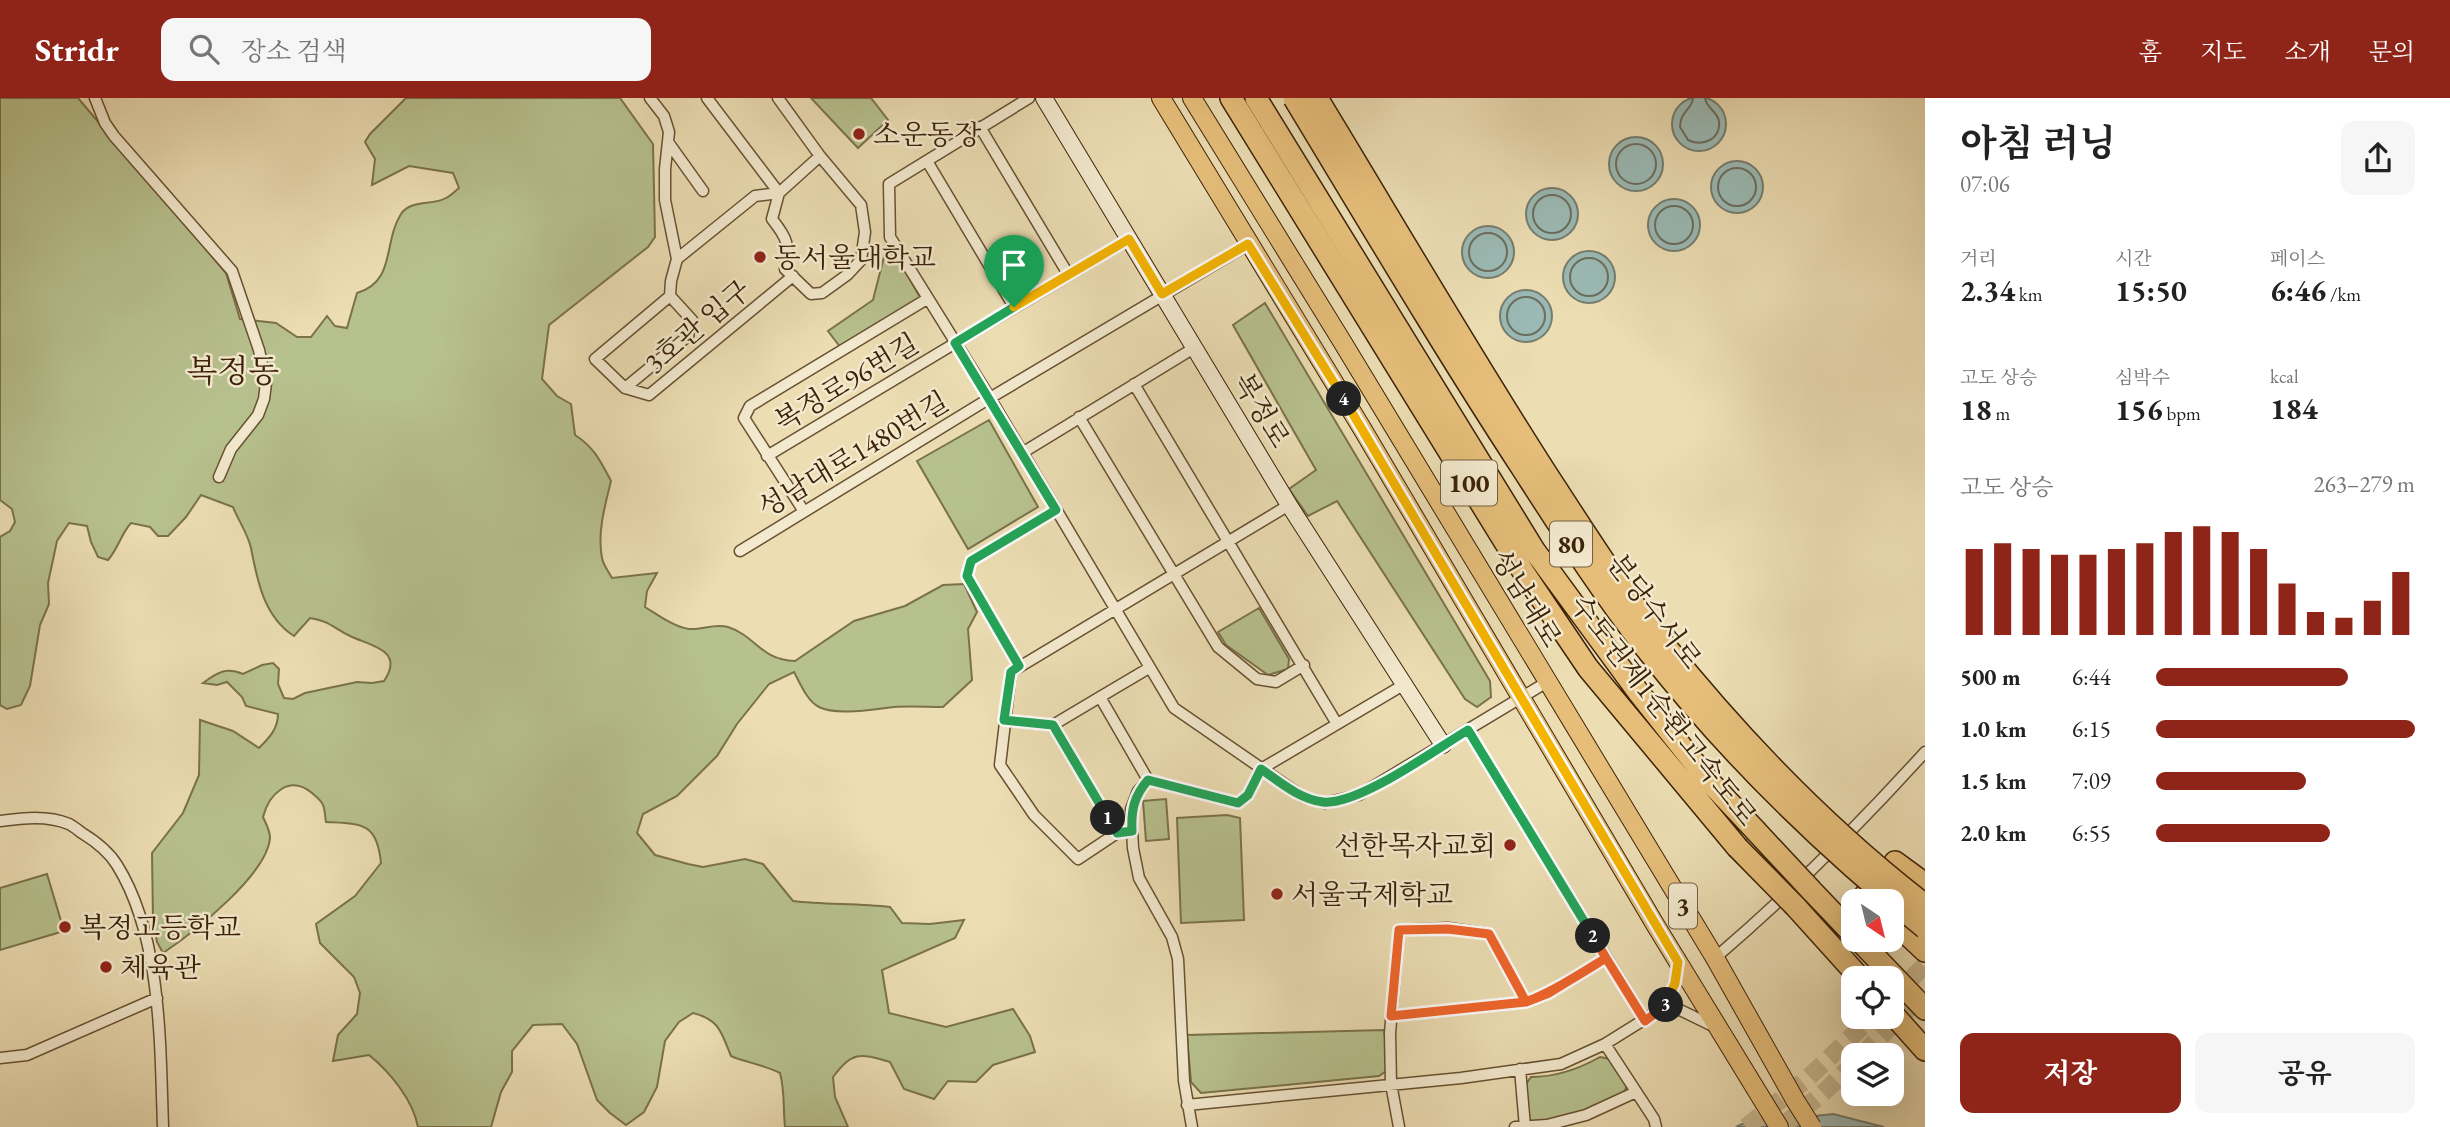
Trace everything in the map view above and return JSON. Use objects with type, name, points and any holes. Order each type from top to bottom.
[{"type":"highway","name":"수도권제1순환고속도로","points":[[1231,98],[1524,573],[1588,668],[1737,847],[1849,966]]},
{"type":"highway","name":"수도권제1순환고속도로","points":[[1256,98],[1534,550],[1639,693],[1708,779],[1841,921]]},
{"type":"highway","name":"분당수서로","points":[[1294,98],[1483,408],[1578,555],[1647,651],[1709,724],[1791,798],[1925,928]]},
{"type":"highway","name":"분당수서로","points":[[1317,98],[1514,424],[1593,545],[1663,643],[1749,742],[1791,798],[1925,905]]},
{"type":"highway","points":[[1791,798],[1925,884]]},
{"type":"highway","points":[[1791,798],[1862,889]]},
{"type":"highway","points":[[1904,931],[1925,951]]},
{"type":"highway","points":[[1870,952],[1925,1009]]},
{"type":"highway","points":[[1904,1026],[1925,1050]]},
{"type":"main road","name":"성남대로","points":[[1161,98],[1779,1127]]},
{"type":"main road","name":"성남대로","points":[[1192,98],[1715,958],[1812,1127]]},
{"type":"street","points":[[95,98],[105,123],[114,136],[232,271],[259,351],[266,383],[264,399],[258,415],[231,449],[219,477]]},
{"type":"street","points":[[650,98],[664,117],[669,132],[665,200],[677,259],[670,296],[596,359],[625,388],[688,336],[692,320],[670,296]]},
{"type":"street","points":[[707,98],[779,193]]},
{"type":"street","points":[[778,98],[820,156],[861,205],[865,232],[861,260],[847,275],[822,293],[811,294],[785,269],[789,250],[784,234],[772,219],[779,193],[820,156]]},
{"type":"street","points":[[990,397],[926,299],[890,237],[889,184],[1029,98]]},
{"type":"street","name":"복정로","points":[[1044,98],[1289,505],[1443,745]]},
{"type":"street","points":[[980,127],[1068,274]]},
{"type":"street","points":[[668,142],[703,191]]},
{"type":"street","points":[[927,161],[1014,307]]},
{"type":"street","points":[[677,259],[755,196],[779,193]]},
{"type":"street","name":"복정로96번길","points":[[767,456],[1129,239]]},
{"type":"street","name":"성남대로1480번길","points":[[740,551],[803,510],[1248,244]]},
{"type":"street","name":"3호관 입구","points":[[625,388],[649,395],[793,276]]},
{"type":"street","points":[[803,510],[744,418],[750,406],[926,299]]},
{"type":"street","points":[[1022,453],[1194,348]]},
{"type":"street","points":[[1135,384],[1337,724]]},
{"type":"street","name":"성남대로1480번길","points":[[990,397],[1174,708],[1303,797],[1325,803],[1359,795],[1547,682]]},
{"type":"street","points":[[1079,417],[1218,647],[1257,680],[1276,682],[1304,665]]},
{"type":"street","points":[[1132,831],[1117,833],[1078,859],[1034,815],[1000,765],[1011,672],[1289,505]]},
{"type":"street","points":[[1019,666],[967,576],[971,561],[1056,510]]},
{"type":"street","points":[[1004,720],[1053,725],[1149,668]]},
{"type":"street","points":[[1100,697],[1148,780],[1238,803],[1248,795],[1261,769],[1405,684]]},
{"type":"street","points":[[1053,725],[1117,833]]},
{"type":"street","points":[[1468,730],[1645,1021]]},
{"type":"street","points":[[1715,958],[1766,914],[1829,853],[1925,752]]},
{"type":"street","points":[[1148,780],[1138,791],[1131,809],[1132,831],[1139,878],[1172,937],[1178,959],[1187,1105],[1192,1127]]},
{"type":"street","points":[[0,821],[33,817],[69,824],[95,841],[117,863],[135,900],[157,998],[163,1127]]},
{"type":"street","points":[[1399,1127],[1391,1084],[1391,1016],[1399,930],[1448,929],[1489,934],[1526,1002]]},
{"type":"street","points":[[1391,1016],[1526,1002],[1549,993],[1606,958]]},
{"type":"street","points":[[1187,1105],[1461,1078],[1561,1064],[1605,1044],[1666,1006],[1675,983],[1678,962]]},
{"type":"street","points":[[0,1058],[27,1055],[157,998]]},
{"type":"street","points":[[1666,1006],[1676,1008],[1719,1029]]},
{"type":"street","points":[[1605,1044],[1654,1119],[1656,1127]]},
{"type":"street","points":[[1520,1069],[1525,1127]]},
{"type":"street","points":[[1515,1127],[1548,1125],[1586,1115],[1636,1092]]},
{"type":"green space","points":[[0,98],[78,98],[226,273],[240,319],[276,323],[297,337],[311,337],[327,316],[335,326],[347,328],[357,293],[369,288],[383,271],[396,225],[405,209],[416,204],[440,200],[459,188],[453,173],[409,166],[372,185],[375,159],[365,142],[406,98],[620,98],[653,144],[655,237],[648,247],[549,325],[542,379],[557,396],[571,404],[575,435],[592,450],[611,481],[600,539],[603,561],[612,578],[657,573],[647,591],[645,607],[683,628],[728,627],[783,660],[795,661],[854,621],[905,606],[943,585],[964,584],[977,612],[968,629],[972,680],[943,707],[827,710],[811,701],[794,672],[769,684],[737,724],[717,756],[677,796],[643,814],[637,833],[655,855],[688,864],[703,867],[745,859],[763,864],[793,901],[890,907],[902,923],[930,924],[964,920],[955,938],[882,970],[889,1013],[946,1027],[1013,1009],[1030,1036],[1035,1052],[993,1065],[976,1082],[948,1081],[934,1099],[904,1089],[890,1062],[857,1056],[846,1062],[833,1077],[835,1097],[848,1127],[785,1127],[780,1073],[731,1056],[714,1023],[693,1013],[679,1022],[665,1041],[657,1087],[644,1112],[626,1125],[597,1100],[577,1044],[562,1024],[533,1025],[512,1051],[512,1072],[501,1092],[491,1127],[418,1127],[400,1087],[369,1055],[333,1061],[338,1035],[357,1014],[360,993],[354,977],[320,943],[316,924],[355,896],[381,863],[376,840],[365,828],[358,825],[326,822],[321,801],[304,788],[295,786],[281,789],[266,809],[263,817],[270,838],[266,853],[256,869],[227,902],[163,953],[157,942],[153,921],[152,853],[183,813],[199,775],[200,720],[233,731],[259,748],[272,733],[278,719],[278,714],[246,706],[242,697],[227,682],[217,685],[203,683],[222,672],[243,674],[273,663],[279,669],[278,684],[284,698],[293,699],[305,693],[357,682],[384,681],[390,662],[388,656],[376,646],[322,621],[310,618],[294,636],[284,628],[275,619],[264,597],[250,543],[233,507],[201,495],[186,517],[168,536],[158,536],[150,527],[131,523],[108,560],[98,557],[87,526],[69,523],[57,541],[48,583],[49,604],[40,625],[30,686],[21,705],[7,709],[0,705],[0,537],[10,531],[15,522],[12,509],[0,500]]},
{"type":"green space","name":"소운동장","points":[[811,98],[871,98],[888,120],[858,148]]},
{"type":"green space","points":[[888,241],[921,299],[841,348],[828,331],[873,300]]},
{"type":"green space","points":[[1265,303],[1490,681],[1491,697],[1477,707],[1465,699],[1337,501],[1308,516],[1289,489],[1316,470],[1233,325]]},
{"type":"green space","points":[[989,420],[1038,507],[968,549],[917,461]]},
{"type":"green space","points":[[1259,608],[1289,659],[1288,669],[1268,675],[1226,645],[1218,632]]},
{"type":"green space","points":[[1166,799],[1169,839],[1146,841],[1143,801]]},
{"type":"green space","points":[[1227,815],[1240,818],[1244,920],[1181,923],[1177,818]]},
{"type":"green space","points":[[47,874],[64,931],[0,950],[0,888]]},
{"type":"green space","points":[[1384,1030],[1389,1069],[1379,1076],[1201,1093],[1191,1082],[1187,1035]]},
{"type":"green space","points":[[1600,1057],[1610,1059],[1627,1085],[1624,1093],[1585,1113],[1533,1123],[1525,1116],[1524,1087],[1531,1077],[1566,1072]]},
{"type":"water","points":[[1699,97],[1718,105],[1726,124],[1718,143],[1699,151],[1680,143],[1672,124],[1680,105]]},
{"type":"water","points":[[1636,137],[1655,145],[1663,164],[1655,183],[1636,191],[1617,183],[1609,164],[1617,145]]},
{"type":"water","points":[[1737,161],[1756,168],[1763,187],[1756,206],[1737,213],[1718,206],[1711,187],[1718,168]]},
{"type":"water","points":[[1552,188],[1562,190],[1570,196],[1576,204],[1576,224],[1570,232],[1562,238],[1552,240],[1542,238],[1534,232],[1528,224],[1526,214],[1528,204],[1534,196],[1542,190]]},
{"type":"water","points":[[1674,199],[1693,206],[1700,225],[1693,244],[1674,251],[1655,244],[1648,225],[1655,206]]},
{"type":"water","points":[[1488,226],[1507,233],[1514,252],[1507,271],[1488,278],[1469,271],[1462,252],[1469,233]]},
{"type":"water","points":[[1589,251],[1599,253],[1607,259],[1613,267],[1613,287],[1607,295],[1599,301],[1589,303],[1579,301],[1571,295],[1565,287],[1563,277],[1565,267],[1571,259],[1579,253]]},
{"type":"water","points":[[1526,290],[1536,292],[1544,298],[1550,306],[1550,326],[1544,334],[1536,340],[1526,342],[1516,340],[1508,334],[1502,326],[1500,316],[1502,306],[1508,298],[1516,292]]},
{"type":"water","points":[[1833,1114],[1884,1127],[1736,1127],[1742,1124]]},
{"type":"tunnel","points":[[1904,986],[1925,965]]},
{"type":"tunnel","points":[[1874,1043],[1925,993]]},
{"type":"tunnel","points":[[1746,1127],[1808,1078],[1859,1029]]},
{"type":"tunnel","points":[[1781,1127],[1841,1076]]},
{"type":"place","name":"소운동장","points":[[859,134]]},
{"type":"place","name":"동서울대학교","points":[[760,257]]},
{"type":"place","name":"선한목자교회","points":[[1510,845]]},
{"type":"place","name":"서울국제학교","points":[[1277,894]]},
{"type":"place","name":"복정고등학교","points":[[65,927]]},
{"type":"place","name":"체육관","points":[[106,967]]},
{"type":"district","name":"복정동","points":[[233,371]]},
{"type":"route","points":[[1014,307],[955,343],[1056,510],[971,561],[967,576],[1019,666],[1011,672],[1004,720],[1053,725],[1117,833],[1132,831],[1131,809],[1138,791],[1148,780],[1238,803],[1248,795],[1261,769],[1303,797],[1325,803],[1359,795],[1468,730],[1606,958],[1549,993],[1526,1002],[1391,1016],[1399,930],[1448,929],[1489,934],[1526,1002],[1549,993],[1572,978],[1606,958],[1645,1021],[1666,1006],[1675,983],[1678,962],[1318,356],[1248,244],[1162,294],[1129,239],[1014,307]]}]
